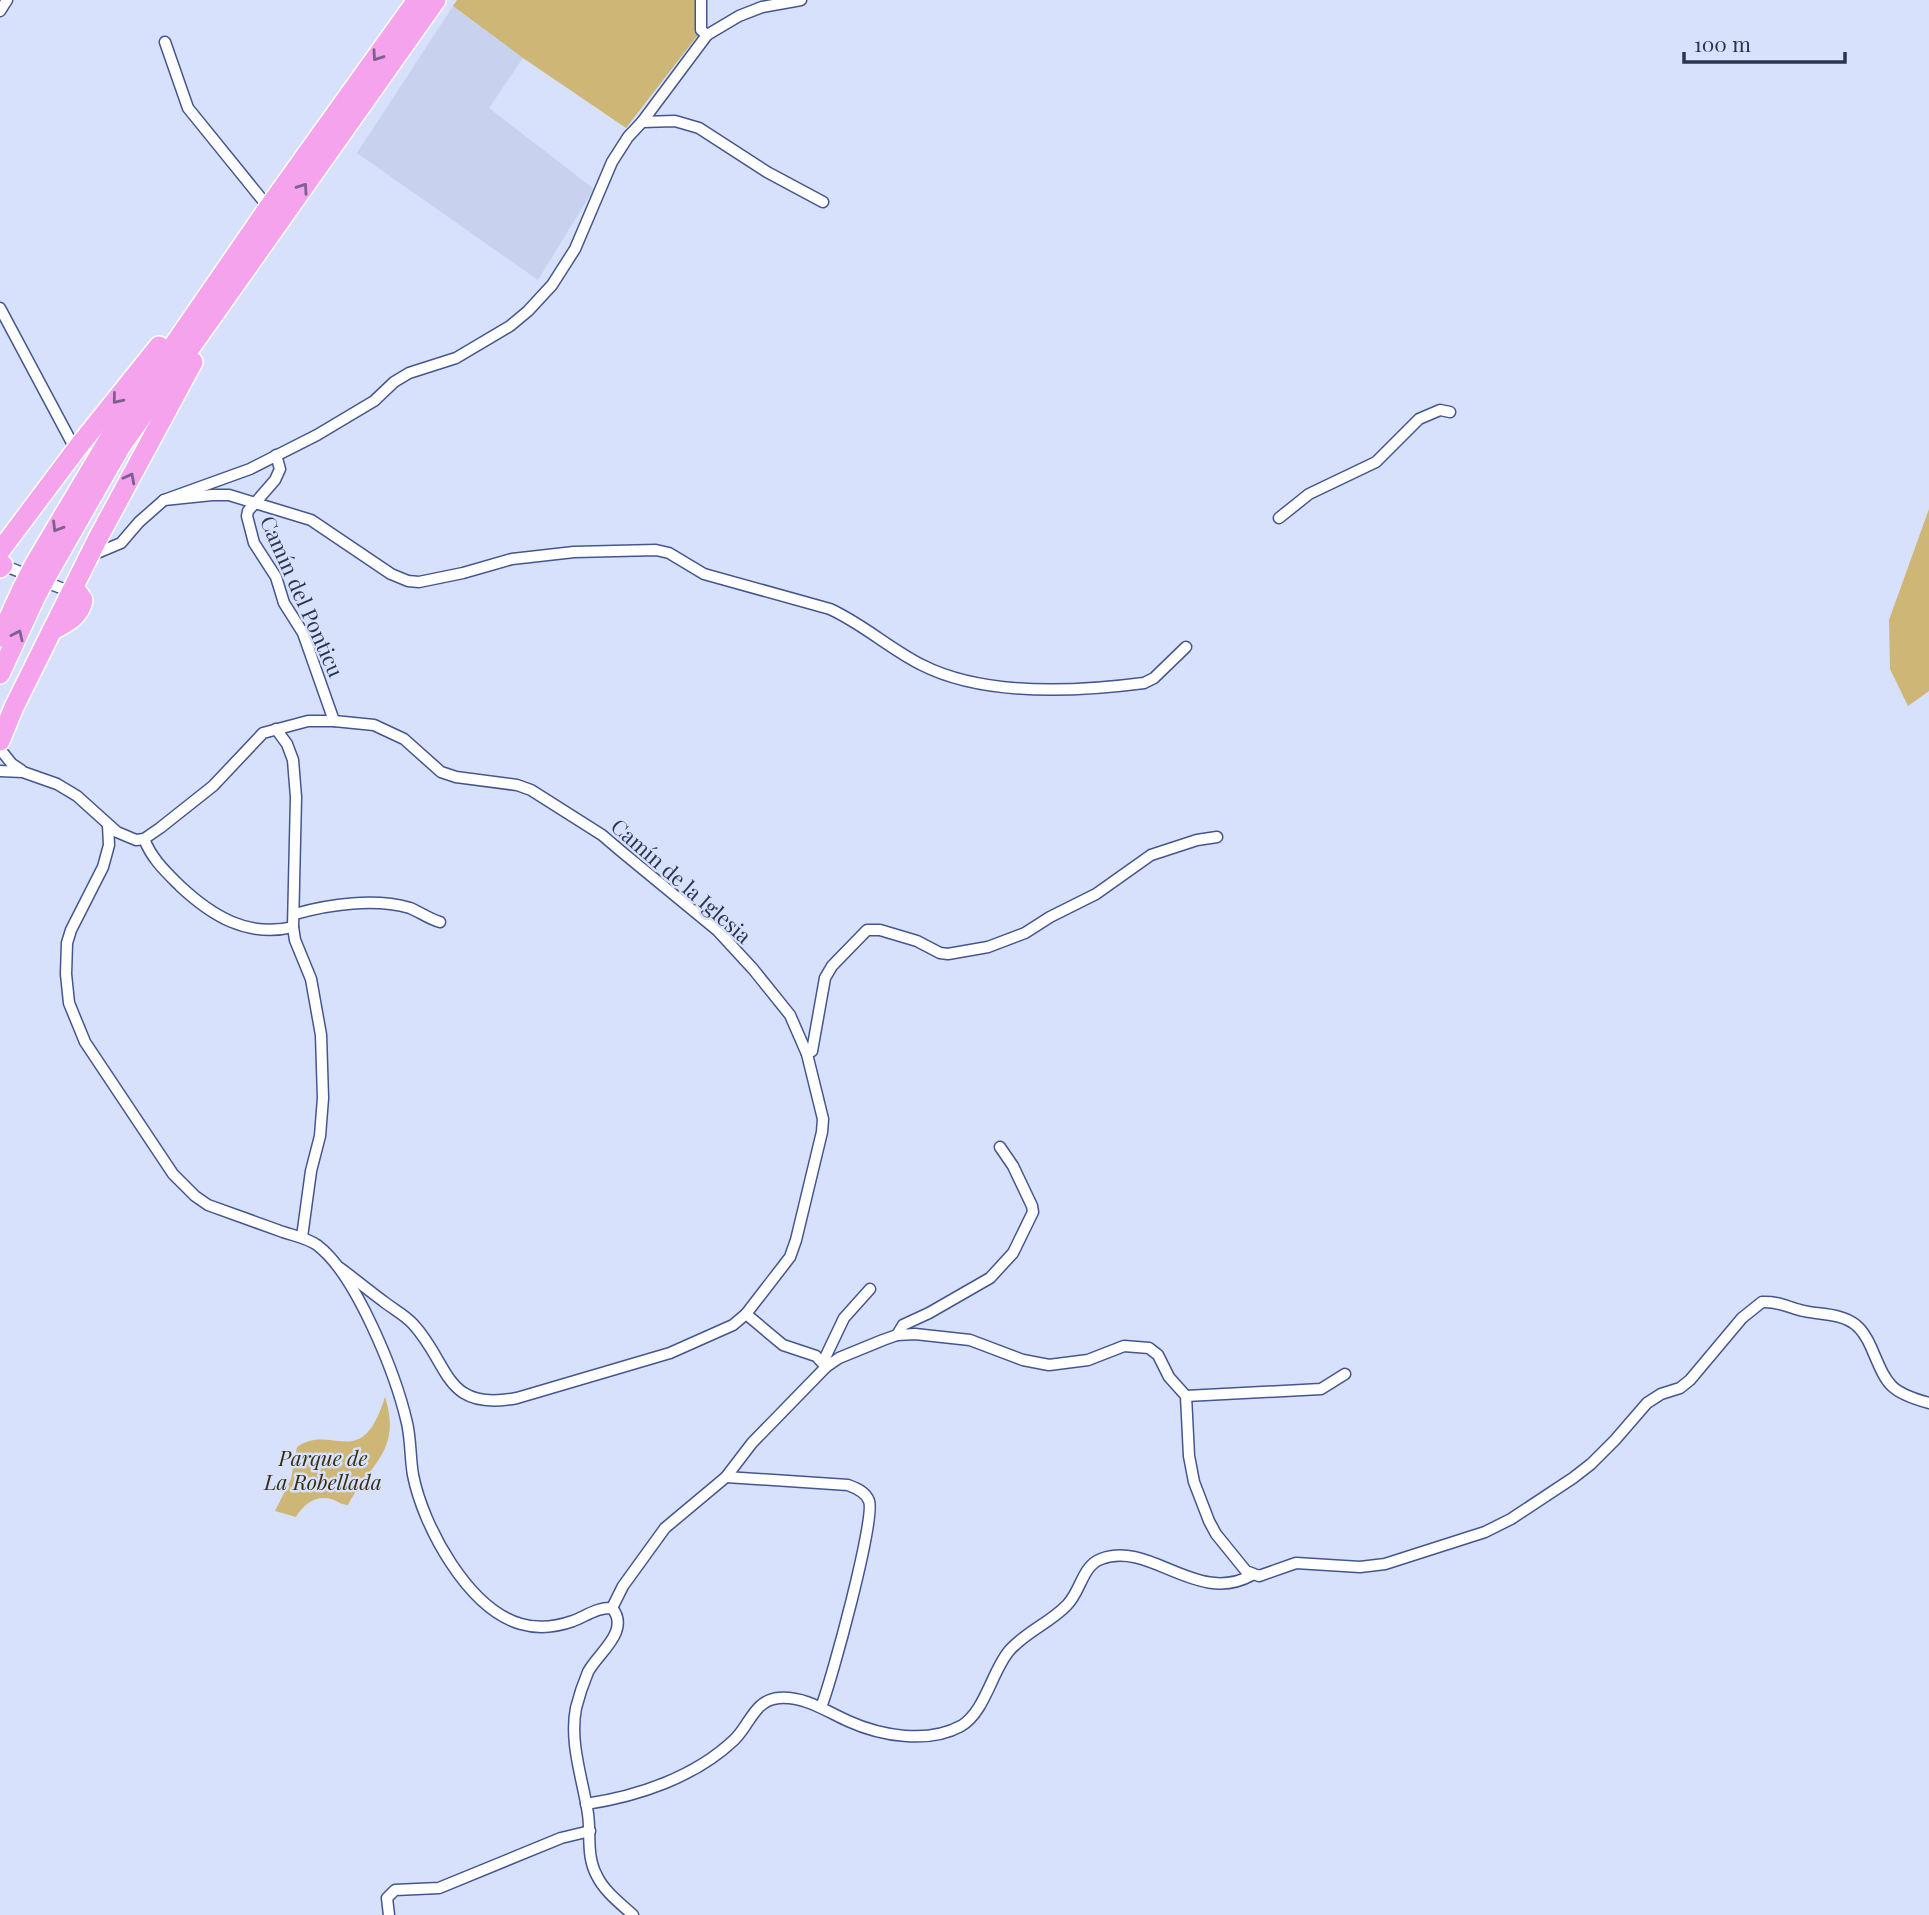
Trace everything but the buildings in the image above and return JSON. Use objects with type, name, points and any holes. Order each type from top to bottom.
[{"type":"highway","points":[[0,674],[29,593],[109,439],[271,214],[417,0]]},
{"type":"highway","points":[[2,554],[78,447],[271,214],[436,0]]},
{"type":"highway","points":[[0,741],[52,630],[81,611],[83,600],[79,594],[71,592],[271,214]]},
{"type":"highway","points":[[0,637],[29,593]]},
{"type":"highway","points":[[0,727],[14,707]]},
{"type":"street","points":[[0,11],[7,0]]},
{"type":"street","points":[[701,0],[701,30],[707,35]]},
{"type":"street","points":[[94,547],[139,522],[164,500],[250,469],[347,419],[409,373],[456,358],[483,344],[528,311],[552,285],[575,249],[612,162],[707,35],[739,16],[762,7],[801,0]]},
{"type":"street","points":[[165,42],[188,108],[271,214]]},
{"type":"street","points":[[642,122],[675,121],[699,128],[767,172],[823,202]]},
{"type":"street","points":[[0,308],[72,443],[78,447]]},
{"type":"street","points":[[1279,518],[1309,494],[1376,462],[1419,419],[1440,410],[1450,412]]},
{"type":"street","name":"Camín del Ponticu","points":[[276,455],[280,469],[275,480],[247,516],[254,542],[276,577],[284,603],[303,633],[334,721]]},
{"type":"street","points":[[164,500],[229,495],[311,520],[391,574],[408,581],[419,582],[463,573],[512,559],[574,552],[656,550],[669,553],[704,574],[830,610],[849,618],[924,666],[991,685],[1024,689],[1066,689],[1144,683],[1154,678],[1186,647]]},
{"type":"street","points":[[94,547],[121,543],[139,522]]},
{"type":"street","points":[[2,554],[71,592]]},
{"type":"street","name":"Camín de la Iglesia","points":[[144,839],[213,786],[262,733],[308,721],[374,725],[389,730],[411,745],[441,772],[517,785],[531,790],[602,835],[718,931],[753,969],[790,1016],[807,1054],[823,1119],[822,1132],[790,1257],[746,1314],[733,1325],[670,1353],[517,1398],[484,1401],[460,1391],[450,1381],[412,1322],[340,1268]]},
{"type":"street","points":[[276,729],[287,744],[293,760],[296,797],[293,927],[295,940],[311,979],[318,1010],[322,1073],[320,1136],[311,1171],[302,1237]]},
{"type":"street","points":[[0,749],[12,764],[23,772],[67,790],[126,837],[144,839],[154,861],[215,916],[237,925],[264,930],[293,927]]},
{"type":"street","points":[[0,771],[23,772]]},
{"type":"street","points":[[108,825],[109,845],[103,867],[67,943],[67,993],[81,1035],[173,1174],[189,1191],[208,1205],[302,1237],[317,1245],[340,1268],[358,1296],[393,1377],[407,1423],[413,1474],[425,1513],[444,1551],[460,1575],[486,1605],[506,1619],[540,1627],[556,1626],[600,1609],[612,1608]]},
{"type":"street","points":[[807,1054],[812,1051],[825,978],[832,966],[867,930],[880,930],[917,941],[940,953],[988,947],[1025,933],[1096,894],[1152,855],[1197,840],[1217,837]]},
{"type":"street","points":[[295,914],[352,904],[390,905],[410,908],[440,922]]},
{"type":"street","points":[[897,1335],[903,1325],[990,1278],[1013,1253],[1033,1212],[1013,1166],[1000,1147]]},
{"type":"street","points":[[825,1365],[844,1318],[870,1289]]},
{"type":"street","points":[[586,1804],[608,1801],[694,1770],[712,1759],[736,1738],[757,1708],[769,1700],[781,1698],[806,1701],[851,1722],[888,1733],[923,1737],[951,1730],[972,1716],[1008,1652],[1067,1605],[1087,1569],[1097,1560],[1117,1555],[1174,1571],[1197,1581],[1220,1585],[1252,1575],[1265,1575],[1296,1563],[1360,1567],[1385,1564],[1461,1541],[1511,1520],[1591,1464],[1647,1403],[1661,1394],[1680,1388],[1690,1380],[1752,1308],[1762,1302],[1782,1303],[1800,1310],[1836,1316],[1856,1325],[1866,1336],[1884,1375],[1895,1390],[1929,1404]]},
{"type":"street","points":[[746,1314],[783,1345],[816,1356],[825,1365]]},
{"type":"street","points":[[612,1608],[623,1586],[665,1528],[726,1477],[752,1443],[825,1365],[897,1335],[915,1334],[953,1336],[1023,1360],[1049,1365],[1088,1360],[1124,1346],[1149,1348],[1158,1355],[1169,1377],[1186,1396],[1189,1455],[1198,1493],[1216,1534],[1252,1575]]},
{"type":"street","points":[[1186,1396],[1321,1389],[1345,1374]]},
{"type":"street","points":[[726,1477],[848,1485],[861,1491],[869,1501],[870,1521],[821,1707]]},
{"type":"street","points":[[612,1608],[618,1621],[616,1633],[589,1671],[575,1711],[577,1758],[590,1831],[591,1863],[598,1879],[634,1915]]},
{"type":"street","points":[[389,1915],[387,1898],[395,1890],[439,1888],[561,1838],[590,1831]]},
{"type":"shaded area","points":[[453,6],[523,58],[489,108],[594,189],[538,280],[357,153]]},
{"type":"green space","points":[[457,0],[699,0],[698,35],[626,128],[523,58],[453,6]]},
{"type":"green space","points":[[1929,509],[1929,691],[1908,706],[1890,669],[1889,620]]},
{"type":"green space","name":"Parque de La Robellada","points":[[385,1397],[390,1431],[387,1444],[348,1505],[320,1498],[306,1505],[296,1517],[275,1511],[291,1479],[297,1447],[323,1439],[346,1442],[356,1440],[366,1434],[376,1420]]}]
